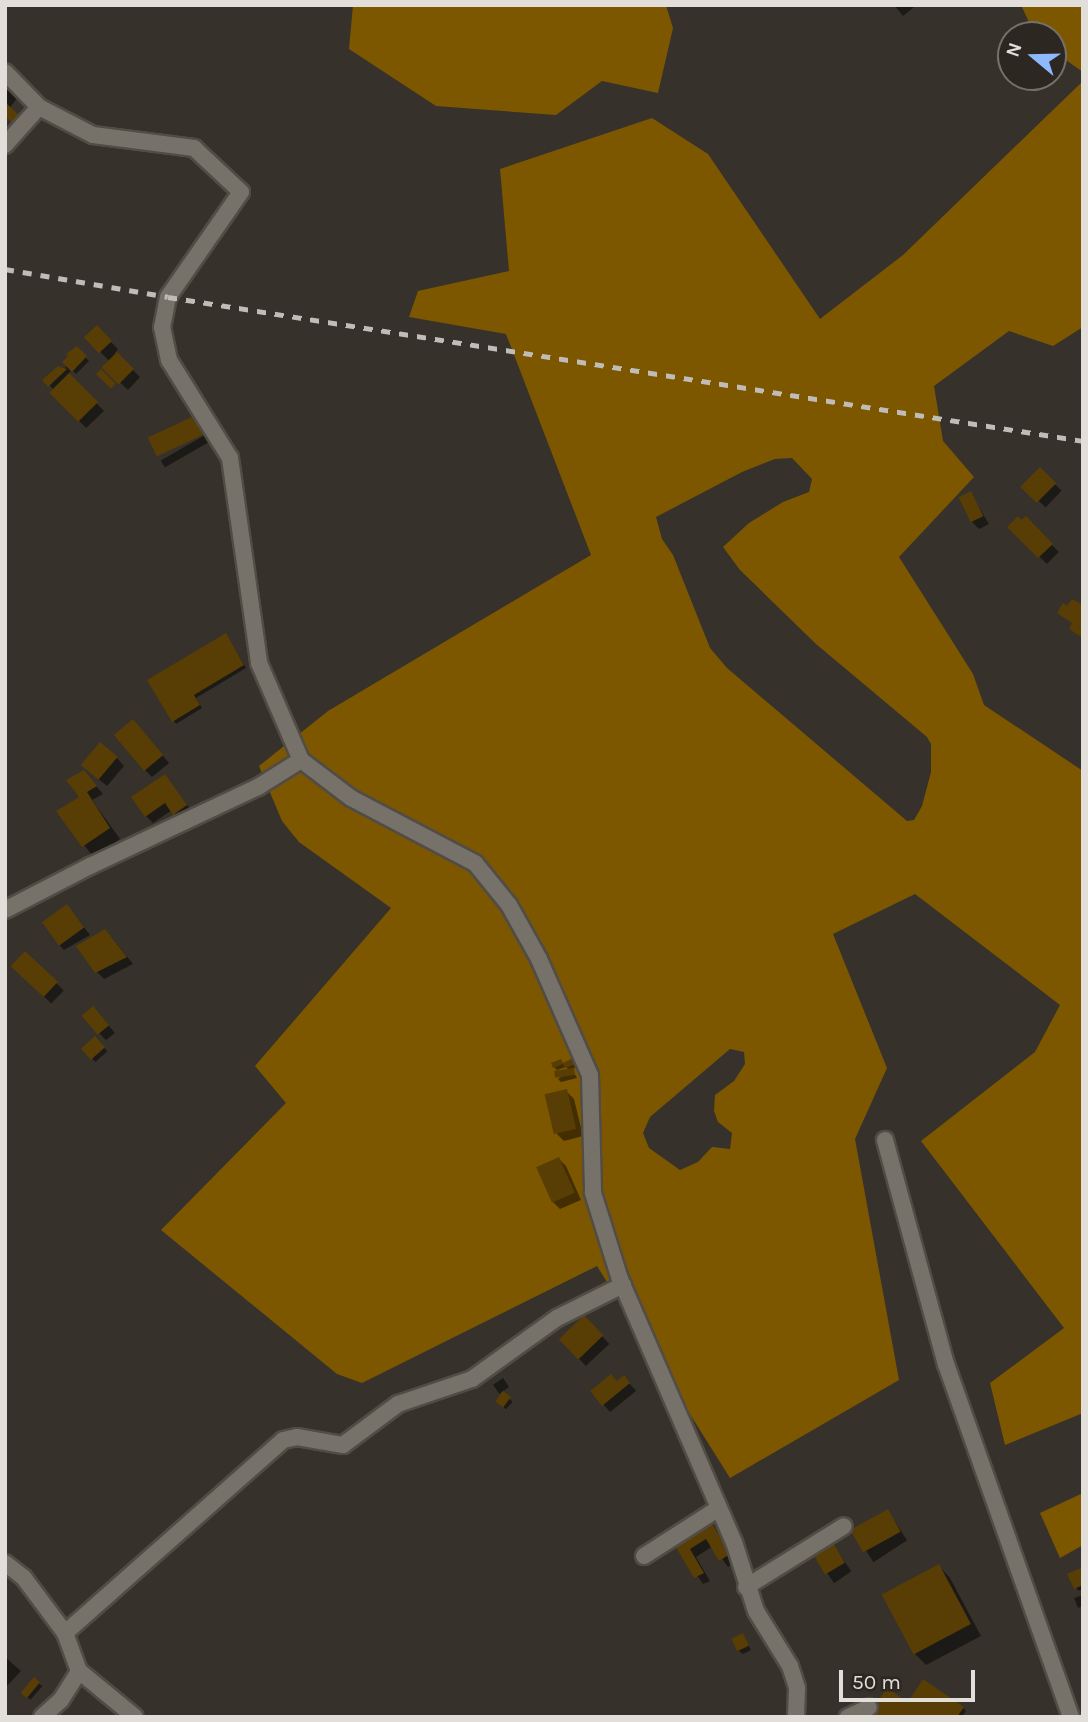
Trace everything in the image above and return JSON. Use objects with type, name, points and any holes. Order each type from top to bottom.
[{"type":"street","points":[[5,72],[39,107],[93,135],[194,148],[241,192],[168,298],[162,327],[169,359],[230,458],[259,663],[301,760],[351,798],[475,863],[509,905],[538,959],[590,1074],[593,1193],[623,1285],[734,1542],[746,1587],[756,1611],[790,1666],[797,1688],[796,1717]]},
{"type":"street","points":[[5,145],[39,107]]},
{"type":"street","points":[[5,910],[90,866],[258,787],[301,760]]},
{"type":"street","points":[[886,1140],[946,1364],[1071,1717]]},
{"type":"street","points":[[65,1633],[283,1440],[297,1437],[344,1445],[389,1409],[472,1380],[557,1318],[623,1285]]},
{"type":"street","points":[[644,1556],[719,1508]]},
{"type":"street","points":[[746,1587],[844,1526]]},
{"type":"street","points":[[5,1563],[24,1578],[65,1633],[79,1671],[135,1717]]},
{"type":"street","points":[[42,1717],[61,1700],[79,1671]]},
{"type":"street","points":[[848,1717],[869,1707]]},
{"type":"shaded area","points":[[353,5],[666,5],[673,28],[658,93],[602,81],[556,115],[436,106],[349,49]]},
{"type":"shaded area","points":[[1021,5],[1083,5],[1083,72],[1067,61],[1067,21],[1028,21]]},
{"type":"shaded area","points":[[1083,81],[1083,327],[1053,346],[1009,331],[934,386],[943,441],[974,477],[899,557],[973,674],[984,705],[1083,771],[1083,1413],[1005,1445],[990,1383],[1064,1328],[921,1141],[1035,1052],[1060,1005],[915,894],[833,934],[887,1068],[855,1139],[899,1380],[730,1478],[597,1266],[362,1383],[337,1374],[161,1230],[286,1103],[255,1066],[391,908],[299,842],[282,821],[259,766],[328,711],[591,555],[506,334],[409,317],[418,291],[509,271],[500,169],[652,118],[708,154],[820,319],[903,255]],"holes":[[[792,458],[812,479],[809,492],[783,502],[749,523],[723,547],[740,570],[816,644],[927,737],[931,744],[931,772],[922,806],[914,820],[907,821],[727,668],[710,648],[673,555],[662,539],[656,517],[742,472],[775,459]],[[730,1049],[744,1052],[745,1064],[734,1081],[715,1095],[714,1111],[718,1122],[732,1133],[730,1149],[712,1147],[698,1162],[680,1170],[649,1148],[643,1133],[650,1117]]]},
{"type":"shaded area","points":[[1083,1493],[1083,1545],[1060,1558],[1040,1513]]},
{"type":"building","points":[[5,102],[21,117],[14,125],[5,116]]},
{"type":"building","points":[[97,325],[112,341],[99,353],[84,337]]},
{"type":"building","points":[[77,346],[87,356],[72,372],[62,362],[68,356],[66,354]]},
{"type":"building","points":[[117,352],[134,369],[118,385],[101,368]]},
{"type":"building","points":[[58,366],[67,369],[48,387],[42,380]]},
{"type":"building","points":[[101,369],[116,384],[111,389],[96,374]]},
{"type":"building","points":[[69,373],[98,402],[78,422],[49,393]]},
{"type":"building","points":[[194,416],[203,435],[157,457],[148,438]]},
{"type":"building","points":[[1040,467],[1056,483],[1036,503],[1020,487]]},
{"type":"building","points":[[971,491],[983,516],[971,522],[958,497]]},
{"type":"building","points":[[1018,516],[1021,520],[1026,516],[1053,544],[1038,558],[1007,527]]},
{"type":"building","points":[[1072,599],[1083,605],[1083,638],[1069,629],[1072,623],[1057,613],[1063,603],[1067,606]]},
{"type":"building","points":[[226,633],[244,665],[194,695],[200,705],[172,722],[147,680]]},
{"type":"building","points":[[133,719],[163,755],[144,771],[114,735]]},
{"type":"building","points":[[100,742],[118,757],[98,780],[81,765]]},
{"type":"building","points":[[84,770],[97,786],[87,792],[110,828],[82,847],[56,811],[79,797],[66,780]]},
{"type":"building","points":[[165,774],[187,805],[173,815],[165,803],[145,817],[131,797]]},
{"type":"building","points":[[67,904],[84,927],[59,946],[42,922]]},
{"type":"building","points":[[105,929],[127,957],[95,973],[76,946]]},
{"type":"building","points":[[25,951],[58,982],[44,997],[11,966]]},
{"type":"building","points":[[93,1006],[109,1025],[98,1035],[82,1016]]},
{"type":"building","points":[[95,1036],[105,1047],[91,1060],[81,1049]]},
{"type":"building","points":[[575,1057],[578,1063],[565,1068],[563,1064],[553,1068],[551,1063],[561,1059],[563,1063]]},
{"type":"building","points":[[574,1068],[575,1075],[555,1078],[554,1071]]},
{"type":"building","points":[[567,1089],[576,1129],[554,1134],[545,1094]]},
{"type":"building","points":[[559,1157],[575,1193],[552,1203],[536,1167]]},
{"type":"building","points":[[584,1315],[603,1335],[578,1359],[559,1339]]},
{"type":"building","points":[[611,1374],[617,1381],[624,1375],[630,1383],[602,1406],[590,1391]]},
{"type":"building","points":[[503,1391],[511,1397],[503,1407],[495,1401]]},
{"type":"building","points":[[888,1509],[901,1532],[863,1553],[850,1530]]},
{"type":"building","points":[[711,1522],[730,1554],[719,1561],[706,1539],[690,1549],[704,1573],[694,1578],[674,1544]]},
{"type":"building","points":[[833,1543],[845,1563],[825,1575],[813,1555]]},
{"type":"building","points":[[939,1564],[971,1624],[914,1655],[882,1595]]},
{"type":"building","points":[[1081,1568],[1083,1585],[1074,1589],[1067,1574]]},
{"type":"building","points":[[743,1633],[749,1646],[737,1651],[731,1638]]},
{"type":"building","points":[[34,1677],[40,1682],[27,1698],[21,1693]]},
{"type":"building","points":[[923,1679],[964,1707],[957,1717],[867,1717],[887,1688],[908,1702]]},
{"type":"railway","points":[[5,269],[1083,441]]}]
